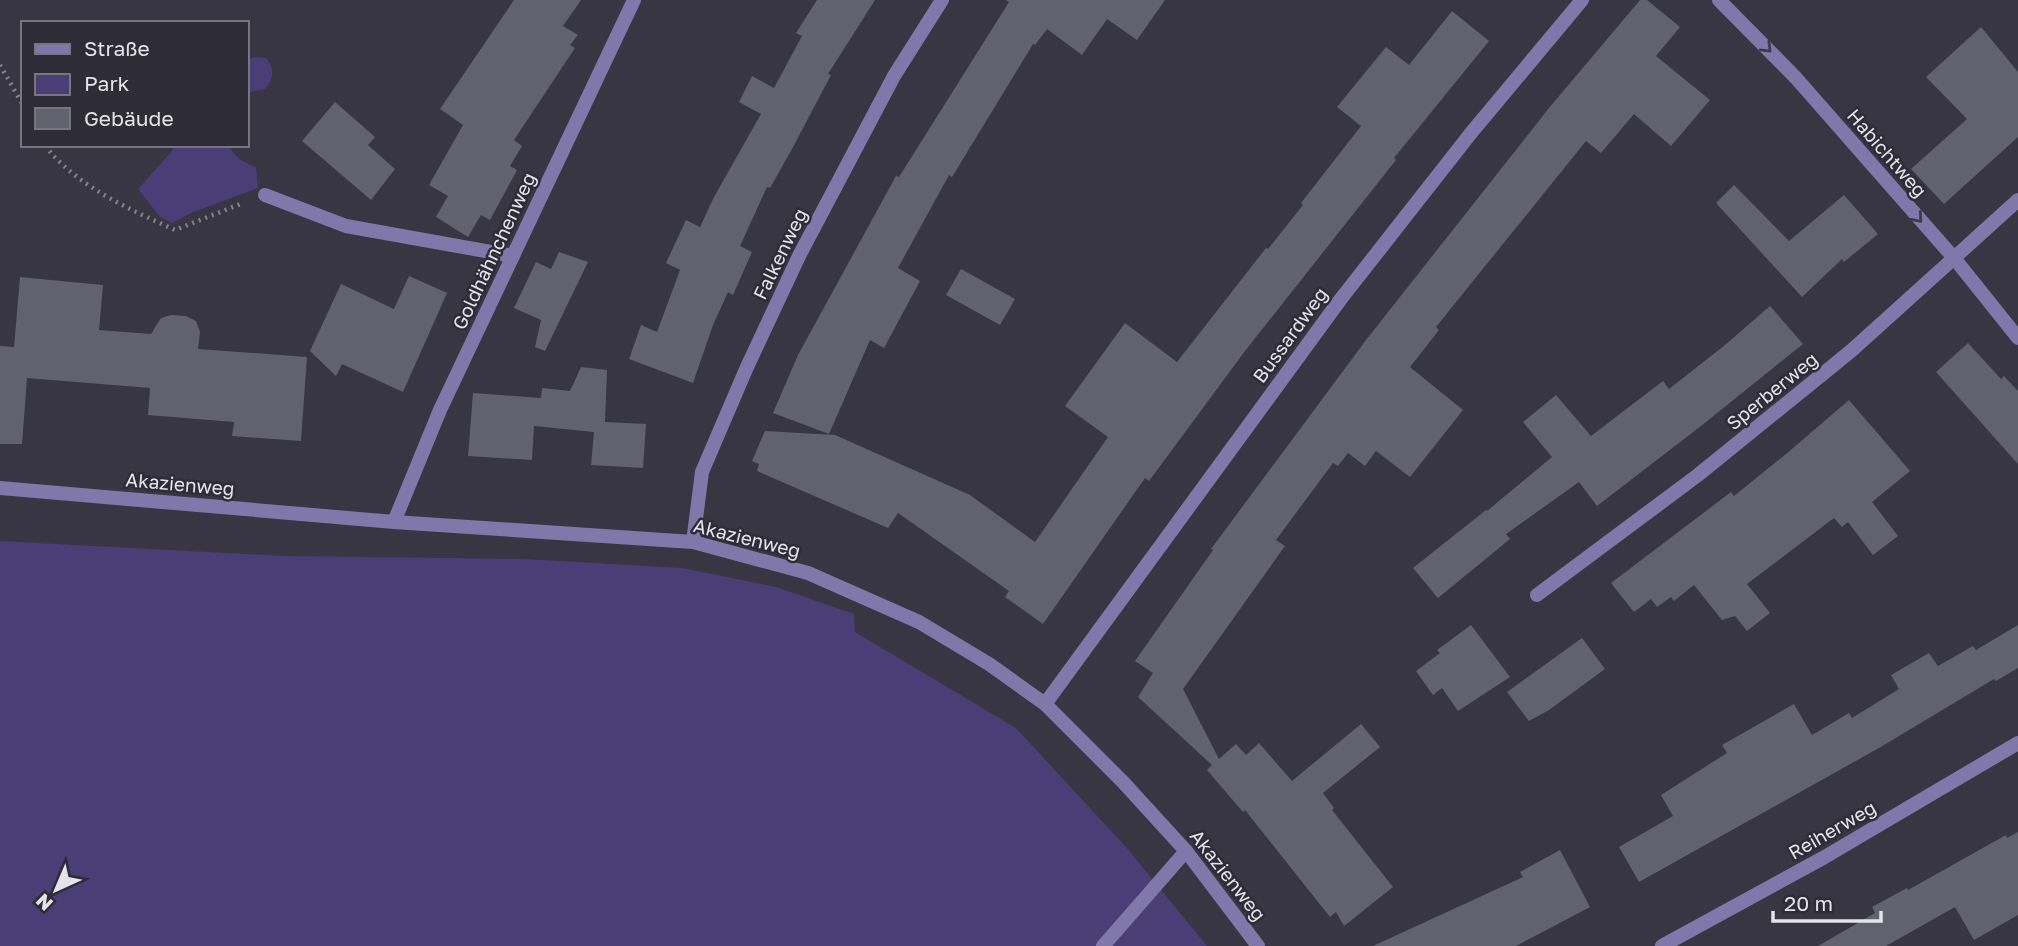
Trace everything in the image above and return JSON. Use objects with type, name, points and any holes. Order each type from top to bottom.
[{"type":"street","name":"Goldhähnchenweg","points":[[394,522],[440,410],[634,0]]},
{"type":"street","name":"Falkenweg","points":[[694,541],[702,472],[747,368],[799,256],[894,76],[942,0]]},
{"type":"street","name":"Bussardweg","points":[[1045,704],[1340,300],[1480,123],[1582,0]]},
{"type":"street","name":"Habichtweg","points":[[1718,0],[1796,78],[1954,258],[2018,338]]},
{"type":"street","points":[[265,195],[346,226],[513,256]]},
{"type":"street","name":"Sperberweg","points":[[1537,596],[1698,475],[1850,351],[2018,200]]},
{"type":"street","name":"Akazienweg","points":[[0,488],[394,522],[694,541],[808,573],[919,622],[989,664],[1045,704],[1124,782],[1186,851],[1258,946]]},
{"type":"street","name":"Reiherweg","points":[[1662,946],[1823,858],[2018,743]]},
{"type":"street","points":[[1103,946],[1186,851]]},
{"type":"path","points":[[0,65],[21,102]]},
{"type":"path","points":[[47,147],[81,181],[128,208],[175,230],[265,195]]},
{"type":"green space","points":[[254,57],[266,58],[271,66],[272,77],[265,89],[252,91],[248,96],[248,60]]},
{"type":"green space","points":[[174,147],[230,147],[240,159],[256,167],[258,188],[191,213],[172,223],[160,217],[138,189]]},
{"type":"green space","points":[[0,541],[285,556],[525,559],[682,568],[776,587],[854,614],[855,632],[1016,728],[1126,847],[1207,946],[0,946]]},
{"type":"building","points":[[514,0],[581,0],[563,26],[578,35],[570,45],[575,48],[514,140],[522,146],[510,166],[517,170],[490,220],[481,215],[468,237],[436,217],[448,196],[429,185],[463,125],[440,109]]},
{"type":"building","points":[[817,0],[875,0],[828,74],[831,75],[792,149],[770,188],[767,187],[740,246],[752,252],[733,295],[728,292],[713,325],[693,383],[629,359],[641,325],[657,332],[680,270],[666,263],[686,220],[700,227],[761,114],[739,102],[752,76],[774,88],[802,36],[796,33]]},
{"type":"building","points":[[1006,0],[1165,0],[1137,40],[1107,19],[1082,55],[1047,29],[1035,45],[1033,44],[952,177],[949,175],[898,268],[920,281],[884,348],[870,340],[829,434],[773,413],[798,355],[896,176],[899,177],[1009,2]]},
{"type":"building","points":[[1640,0],[1647,0],[1680,27],[1656,56],[1710,100],[1671,146],[1634,114],[1601,153],[1586,141],[1436,327],[1439,330],[1410,367],[1463,410],[1410,477],[1376,451],[1365,466],[1348,453],[1338,466],[1333,463],[1276,540],[1285,546],[1183,689],[1219,759],[1236,744],[1246,755],[1259,743],[1292,781],[1361,724],[1380,747],[1323,793],[1334,808],[1332,810],[1393,887],[1344,926],[1336,912],[1330,917],[1245,810],[1243,812],[1207,770],[1212,765],[1138,697],[1153,673],[1135,661],[1213,550],[1211,549],[1366,340],[1549,108]]},
{"type":"building","points":[[1452,11],[1489,41],[1394,158],[1396,160],[1245,351],[1149,481],[1145,478],[1043,624],[1005,597],[1009,591],[898,513],[888,528],[757,471],[759,464],[752,461],[765,431],[835,435],[970,495],[1035,542],[1108,437],[1065,406],[1125,323],[1177,362],[1303,205],[1301,203],[1361,126],[1337,107],[1386,47],[1409,65]]},
{"type":"building","points":[[1981,27],[2018,72],[2018,137],[1944,204],[1911,169],[1967,119],[1926,77]]},
{"type":"building","points":[[335,102],[375,137],[368,145],[395,169],[371,200],[302,141]]},
{"type":"building","points":[[1734,185],[1789,241],[1844,195],[1878,234],[1844,262],[1842,259],[1802,297],[1716,203]]},
{"type":"building","points":[[559,252],[588,262],[545,351],[535,347],[541,320],[514,308],[536,262],[551,269]]},
{"type":"building","points":[[961,269],[1015,299],[1000,325],[946,295]]},
{"type":"building","points":[[409,276],[447,293],[403,392],[342,364],[336,376],[310,351],[341,284],[394,309]]},
{"type":"building","points":[[20,277],[103,285],[99,330],[151,334],[161,318],[171,315],[186,316],[196,321],[200,332],[198,349],[307,357],[301,441],[232,436],[234,422],[148,415],[150,388],[27,378],[22,444],[0,444],[0,346],[14,347]]},
{"type":"building","points":[[1770,306],[1803,344],[1597,506],[1579,482],[1506,534],[1510,539],[1438,598],[1413,568],[1552,457],[1523,422],[1556,395],[1591,436],[1663,381],[1669,389]]},
{"type":"building","points":[[1968,343],[2001,379],[2004,376],[2018,391],[2018,464],[1936,372]]},
{"type":"building","points":[[581,367],[607,370],[605,422],[646,424],[643,468],[591,465],[594,432],[534,426],[532,460],[468,456],[473,393],[541,398],[542,388],[570,391]]},
{"type":"building","points":[[1849,400],[1910,471],[1872,502],[1898,536],[1873,555],[1848,522],[1842,527],[1834,518],[1747,584],[1770,613],[1747,631],[1735,616],[1722,620],[1694,585],[1674,601],[1671,597],[1657,607],[1651,599],[1634,612],[1611,583],[1731,492],[1734,496]]},
{"type":"building","points":[[1471,625],[1510,677],[1458,711],[1442,688],[1433,695],[1416,671],[1440,653],[1437,650]]},
{"type":"building","points":[[2018,625],[2018,668],[1996,681],[1994,679],[1879,748],[1639,882],[1619,847],[1673,816],[1661,795],[1727,753],[1722,745],[1794,704],[1812,735],[1849,713],[1852,718],[1899,689],[1891,675],[1929,653],[1938,666],[1973,646],[1976,650]]},
{"type":"building","points":[[1582,638],[1605,669],[1549,710],[1529,721],[1507,692]]},
{"type":"building","points":[[2018,832],[2018,915],[1974,940],[1955,907],[1886,946],[1818,946],[1875,913],[1872,907],[2006,835],[2007,838]]},
{"type":"building","points":[[1560,850],[1590,907],[1516,946],[1373,946],[1523,877],[1520,872]]}]
